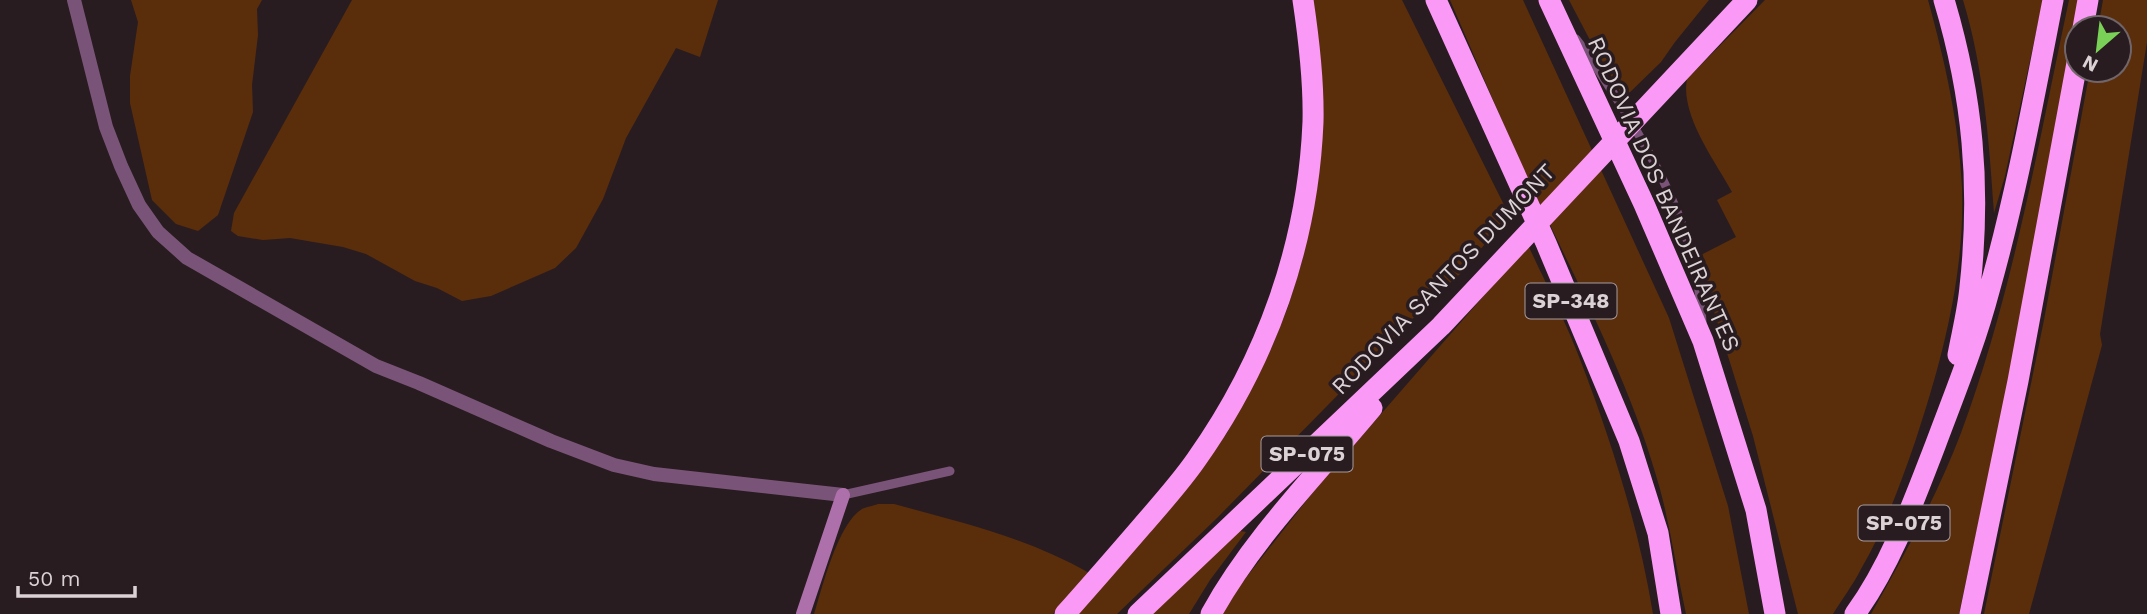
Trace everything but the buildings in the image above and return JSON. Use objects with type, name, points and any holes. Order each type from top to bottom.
[{"type":"highway","points":[[1065,614],[1195,461],[1236,398],[1270,326],[1294,251],[1309,174],[1313,121],[1312,88],[1303,0]]},
{"type":"highway","name":"SP-348","points":[[1436,0],[1546,243],[1629,441],[1658,533],[1671,614]]},
{"type":"highway","name":"RODOVIA SANTOS DUMONT","points":[[1138,614],[1441,326],[1746,0]]},
{"type":"highway","points":[[1937,439],[1957,359],[1970,289],[1975,221],[1972,125],[1955,37],[1944,0]]},
{"type":"highway","points":[[1937,439],[1972,348],[1990,290],[2053,0]]},
{"type":"highway","name":"RODOVIA DOS BANDEIRANTES","points":[[1552,7],[1644,204],[1703,341],[1756,510],[1775,614]]},
{"type":"highway","points":[[1970,614],[2021,367],[2073,84]]},
{"type":"highway","points":[[1211,614],[1224,590],[1268,530],[1441,326]]},
{"type":"highway","name":"SP-075","points":[[1859,609],[1907,517],[1937,439]]},
{"type":"street","points":[[74,0],[106,127],[121,166],[139,205],[165,239],[187,258],[376,366],[614,465],[654,474],[843,495],[803,614]]},
{"type":"lane","points":[[843,495],[950,471]]},
{"type":"shaded area","points":[[131,0],[262,0],[257,9],[253,112],[218,215],[198,231],[176,224],[152,200],[130,103],[130,76],[138,22]]},
{"type":"shaded area","points":[[352,0],[718,0],[700,57],[676,48],[626,138],[603,199],[576,248],[555,268],[491,296],[462,301],[437,288],[415,281],[366,254],[343,247],[290,238],[263,240],[238,236],[231,231],[234,213]]},
{"type":"shaded area","points":[[1313,0],[1402,0],[1509,215],[1460,274],[1429,302],[1217,518],[1117,614],[1078,614],[1198,472],[1227,433],[1271,349],[1288,307],[1312,216]]},
{"type":"shaded area","points":[[1450,0],[1523,0],[1669,318],[1728,506],[1749,614],[1686,614],[1660,489],[1634,411],[1602,335],[1510,140]]},
{"type":"shaded area","points":[[1569,0],[1709,0],[1661,62],[1624,98]]},
{"type":"shaded area","points":[[1765,0],[1928,0],[1958,140],[1962,188],[1960,253],[1943,349],[1915,442],[1891,507],[1855,581],[1833,614],[1798,614],[1753,436],[1697,257],[1736,237],[1717,200],[1732,192],[1694,122],[1686,93],[1687,79]]},
{"type":"shaded area","points":[[1963,0],[2043,0],[2005,176],[1994,213],[1981,79]]},
{"type":"shaded area","points":[[2069,0],[2079,0],[2077,14],[2066,14]]},
{"type":"shaded area","points":[[2103,0],[2147,0],[2147,42],[2100,334],[2102,345],[2029,614],[1984,614],[2044,320],[2087,84],[2133,84],[2133,14],[2100,14]]},
{"type":"shaded area","points":[[2063,28],[2064,84],[2006,394],[1959,614],[1871,614],[1931,503],[1961,433],[1995,327],[2023,218]]},
{"type":"shaded area","points":[[1528,245],[1569,332],[1603,423],[1632,518],[1653,614],[1222,614],[1238,588],[1314,491]]},
{"type":"shaded area","points":[[878,504],[894,504],[993,532],[1042,550],[1089,573],[1053,614],[814,614],[826,573],[846,528],[853,516],[862,509]]},
{"type":"shaded area","points":[[1240,531],[1246,532],[1210,580],[1189,614],[1152,614]]}]
